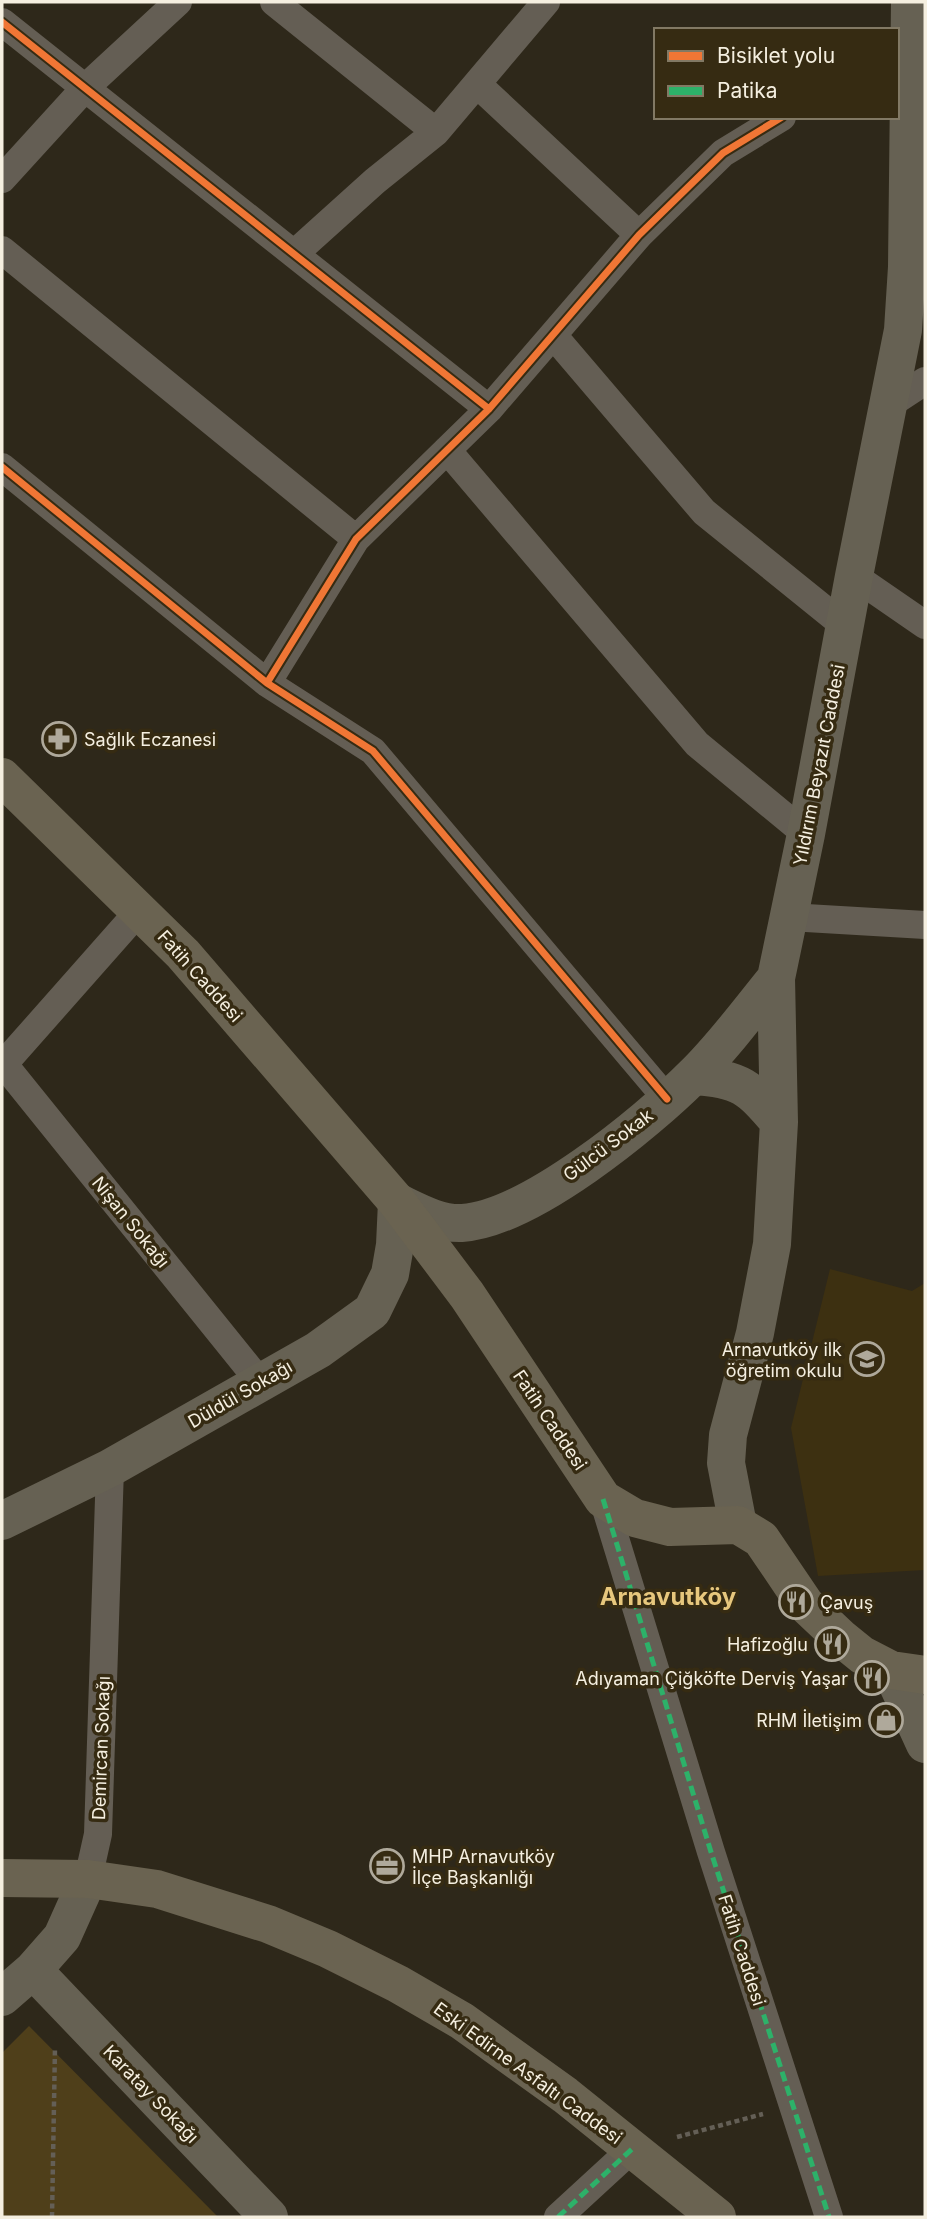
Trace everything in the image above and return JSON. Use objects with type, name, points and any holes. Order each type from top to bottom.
[{"type":"main road","name":"Yıldırım Beyazıt Caddesi","points":[[738,1525],[726,1464],[727,1435],[755,1333],[772,1244],[779,1122],[776,978],[903,330],[907,267],[906,21]]},
{"type":"main road","name":"Fatih Caddesi","points":[[2,776],[183,954],[397,1202],[467,1295],[603,1499]]},
{"type":"main road","name":"Gülcü Sokak","points":[[397,1202],[439,1221],[463,1223],[536,1198],[626,1136],[680,1088],[776,978]]},
{"type":"main road","points":[[680,1088],[734,1081],[758,1097],[779,1122]]},
{"type":"main road","name":"Düldül Sokağı","points":[[2,1521],[110,1468],[318,1350],[372,1311],[390,1274],[395,1245],[397,1202]]},
{"type":"main road","points":[[603,1499],[635,1518],[670,1527],[738,1525],[761,1539],[805,1604],[832,1630],[862,1655],[908,1672],[925,1744]]},
{"type":"main road","name":"Eski Edirne Asfaltı Caddesi","points":[[2,1878],[88,1879],[157,1889],[268,1924],[328,1949],[463,2021],[565,2095],[717,2217]]},
{"type":"main road","name":"Demircan Sokağı","points":[[2,1997],[45,1982],[88,1879]]},
{"type":"main road","name":"Karatay Sokağı","points":[[45,1982],[269,2217]]},
{"type":"street","points":[[2,179],[85,88],[178,2]]},
{"type":"street","points":[[274,2],[436,132]]},
{"type":"street","points":[[295,254],[375,181],[436,132],[546,2]]},
{"type":"street","points":[[2,22],[489,409]]},
{"type":"street","points":[[477,84],[639,234]]},
{"type":"street","points":[[267,683],[356,539],[489,409],[639,234],[723,153],[779,119]]},
{"type":"street","points":[[2,250],[356,539]]},
{"type":"street","points":[[553,335],[704,512],[845,626]]},
{"type":"street","points":[[890,404],[925,381]]},
{"type":"street","points":[[447,450],[697,744],[806,834]]},
{"type":"street","points":[[2,467],[267,683],[373,751],[680,1088]]},
{"type":"street","points":[[854,576],[925,625]]},
{"type":"street","points":[[2,1064],[139,911]]},
{"type":"street","points":[[789,917],[925,925]]},
{"type":"street","name":"Nişan Sokağı","points":[[2,1064],[260,1382]]},
{"type":"street","name":"Demircan Sokağı","points":[[88,1879],[98,1834],[110,1468]]},
{"type":"street","name":"Fatih Caddesi","points":[[603,1499],[711,1852],[829,2217]]},
{"type":"street","points":[[558,2217],[632,2148]]},
{"type":"path","points":[[45,1982],[52,2217]]},
{"type":"path","points":[[632,2148],[793,2106]]},
{"type":"shaded area","name":"Arnavutköy ilk öğretim okulu","points":[[830,1269],[912,1291],[925,1283],[925,1570],[818,1576],[791,1428]]},
{"type":"shaded area","points":[[29,2026],[218,2217],[2,2217],[2,2053]]},
{"type":"marked path","points":[[603,1499],[711,1852],[829,2217]]},
{"type":"marked path","points":[[558,2217],[632,2149]]},
{"type":"cycle path","points":[[2,22],[489,409]]},
{"type":"cycle path","points":[[267,683],[356,539],[489,409],[639,235],[723,153],[779,119]]},
{"type":"cycle path","points":[[2,467],[267,683],[373,751],[667,1099]]},
{"type":"place","name":"Sağlık Eczanesi","points":[[59,739]]},
{"type":"place","name":"Arnavutköy ilk öğretim okulu","points":[[867,1359]]},
{"type":"place","name":"Çavuş","points":[[796,1602]]},
{"type":"place","name":"Hafizoğlu","points":[[832,1644]]},
{"type":"place","name":"Adıyaman Çiğköfte Derviş Yaşar","points":[[872,1678]]},
{"type":"place","name":"RHM İletişim","points":[[886,1720]]},
{"type":"place","name":"MHP Arnavutköy İlçe Başkanlığı","points":[[387,1866]]},
{"type":"district","name":"Arnavutköy","points":[[668,1596]]}]
